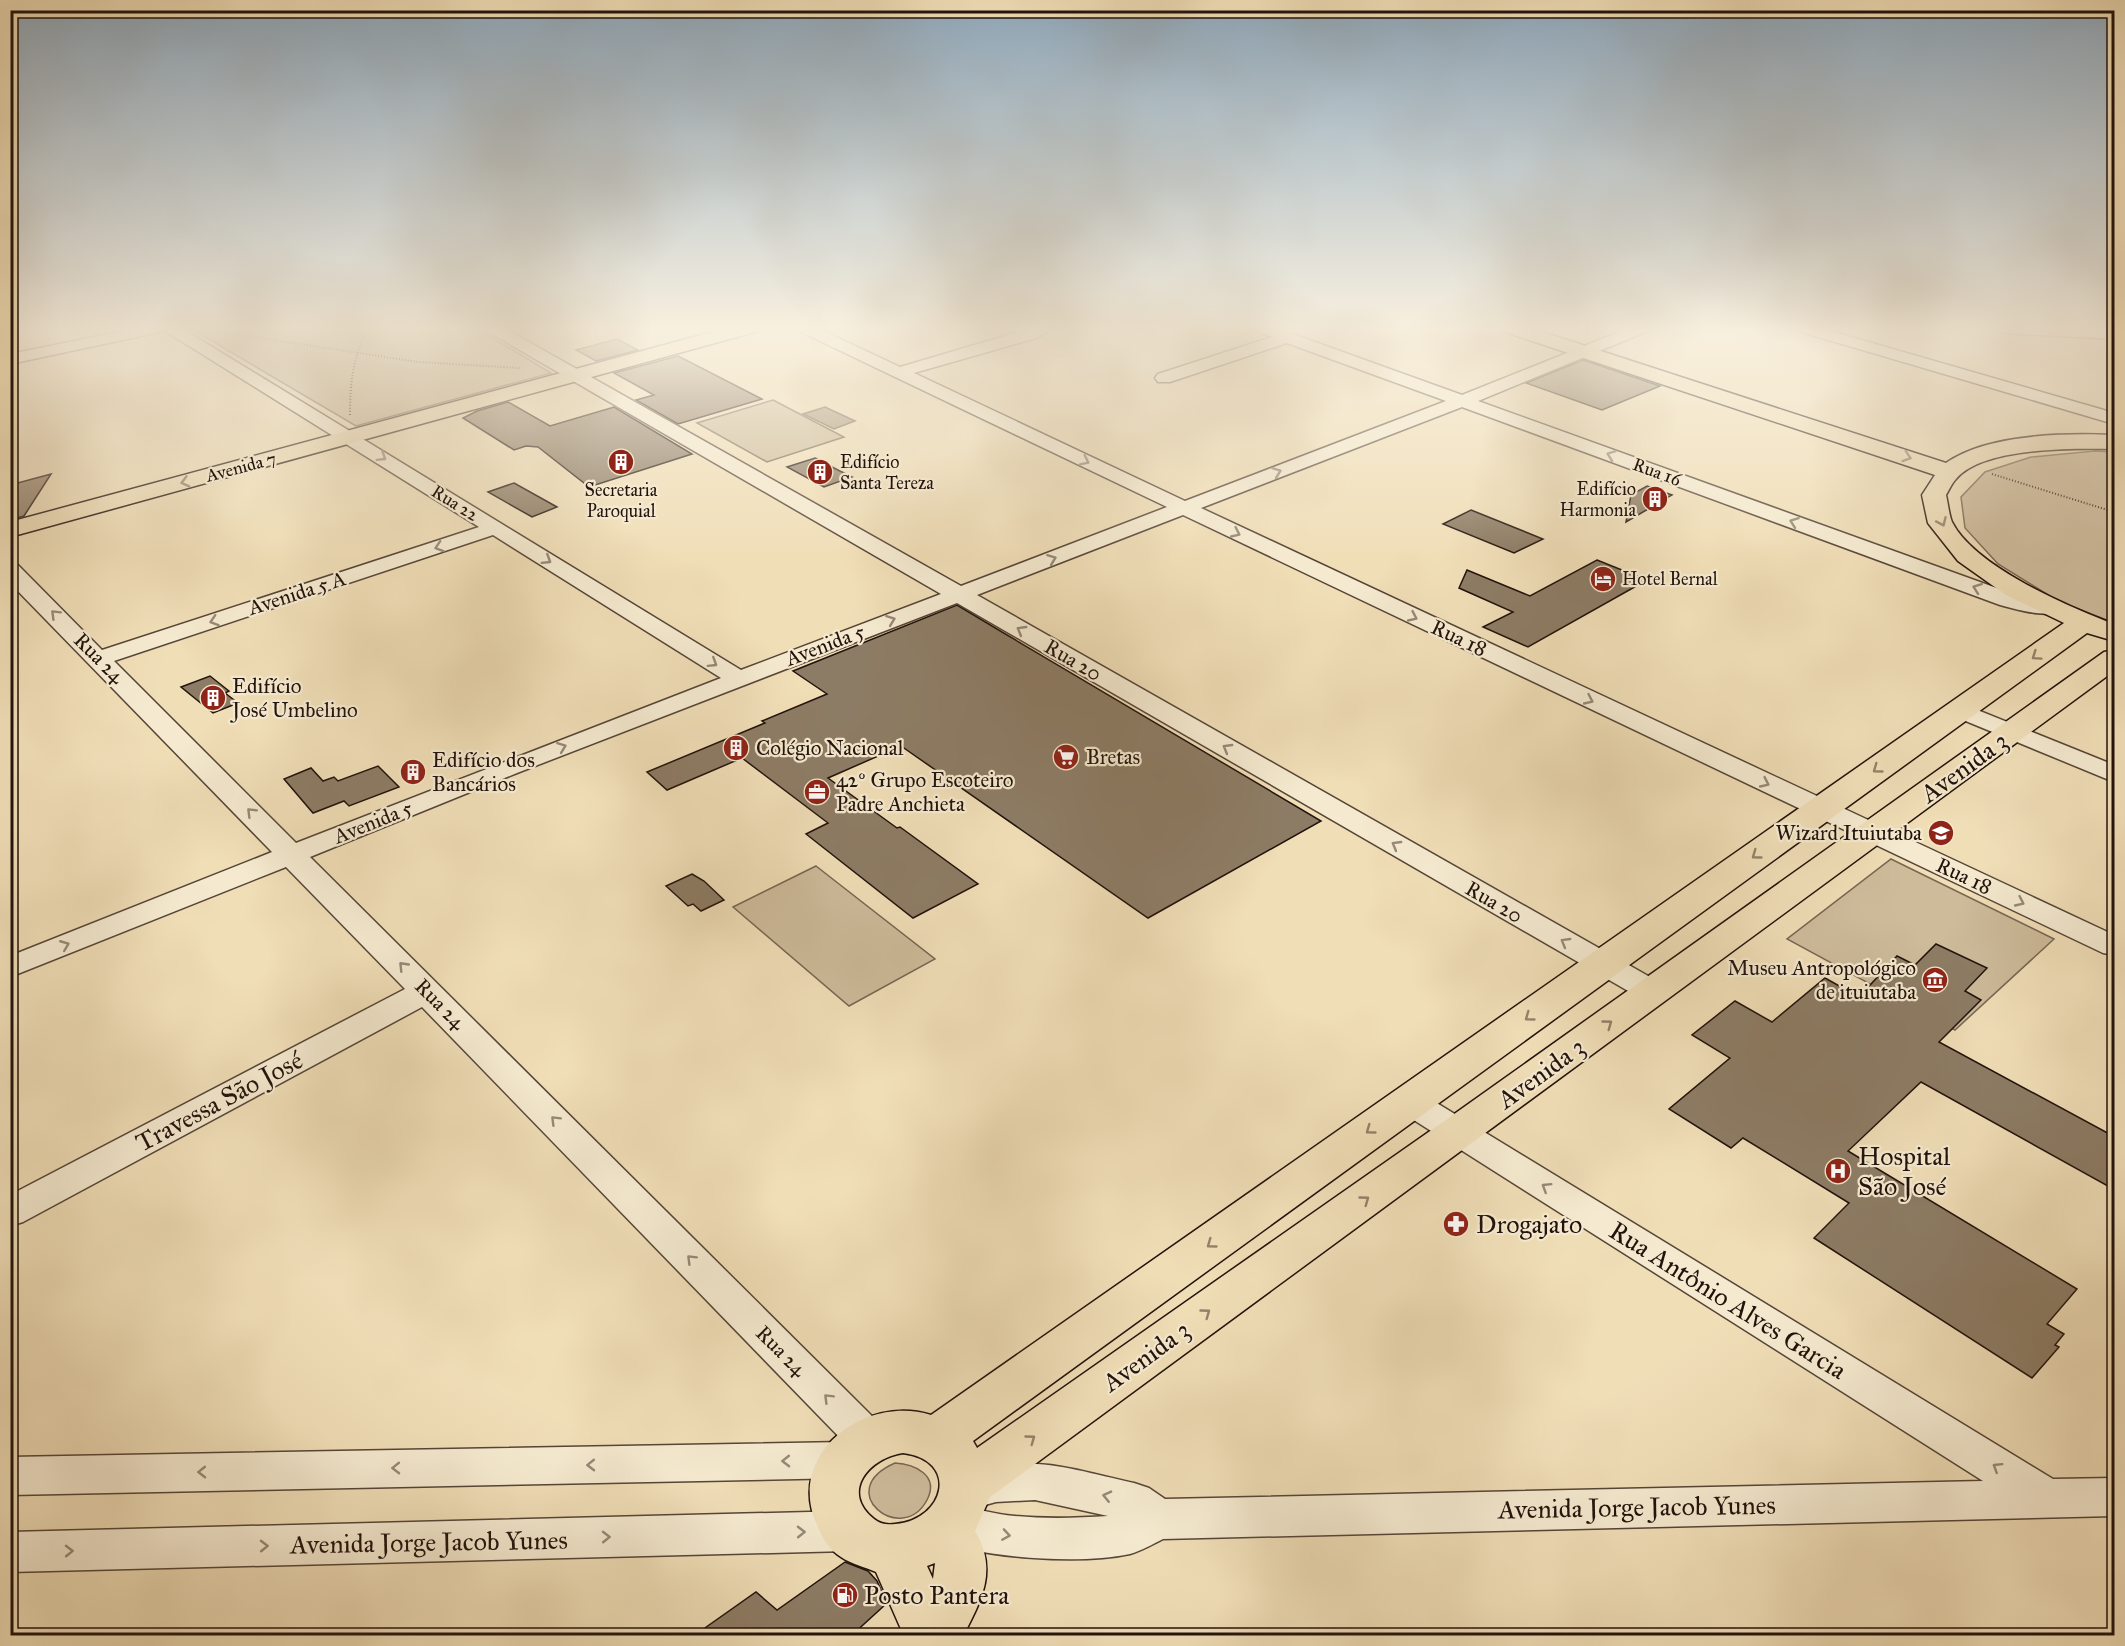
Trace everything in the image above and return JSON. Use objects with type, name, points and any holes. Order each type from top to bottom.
[{"type":"main road","name":"Avenida 7","points":[[10,530],[468,405]]},
{"type":"main road","points":[[1768,405],[1959,461],[2023,446],[2085,440],[2115,441]]},
{"type":"main road","points":[[1808,405],[1871,425]]},
{"type":"main road","points":[[1959,461],[1934,495],[1940,524],[1967,556],[2015,589],[2084,622],[2115,633]]},
{"type":"main road","points":[[936,1439],[2084,622]]},
{"type":"main road","name":"Avenida 3","points":[[955,1508],[1458,1133],[2115,658]]},
{"type":"main road","points":[[903,1431],[920,1433],[936,1439],[949,1448],[958,1461],[955,1508],[962,1568],[960,1582],[933,1635],[907,1584],[871,1541],[839,1519],[834,1497],[838,1474],[857,1450],[886,1433],[903,1431]]},
{"type":"main road","points":[[871,1541],[914,1547],[932,1538],[955,1508]]},
{"type":"street","name":"Rua 22","points":[[298,405],[738,678]]},
{"type":"street","name":"Rua 20","points":[[628,405],[1653,992]]},
{"type":"street","name":"Rua 18","points":[[968,405],[2115,946]]},
{"type":"street","name":"Avenida 5","points":[[10,967],[738,678],[1452,405]]},
{"type":"street","name":"Rua 16","points":[[1472,405],[2008,600],[2036,607],[2054,608]]},
{"type":"street","points":[[2067,405],[2115,419]]},
{"type":"street","name":"Avenida 5 A","points":[[100,658],[495,528]]},
{"type":"street","name":"Rua 24","points":[[10,570],[100,658],[427,991],[857,1450]]},
{"type":"street","points":[[1960,710],[2115,774]]},
{"type":"street","name":"Travessa São José","points":[[10,1212],[427,991]]},
{"type":"street","name":"Rua Antônio Alves Garcia","points":[[1410,1102],[2047,1498]]},
{"type":"street","points":[[10,1476],[857,1450]]},
{"type":"street","points":[[955,1508],[996,1483],[1035,1481],[1134,1502],[1160,1519]]},
{"type":"street","name":"Avenida Jorge Jacob Yunes","points":[[955,1508],[1013,1536],[1067,1539],[1130,1534],[1160,1519],[2115,1497]]},
{"type":"street","name":"Avenida Jorge Jacob Yunes","points":[[10,1552],[871,1541]]},
{"type":"path","points":[[351,405],[351,437]]},
{"type":"path","points":[[1959,461],[2115,512]]},
{"type":"shaded area","points":[[320,405],[434,405],[356,426]]},
{"type":"shaded area","points":[[757,405],[782,405],[844,437],[767,462],[697,423]]},
{"type":"shaded area","points":[[825,407],[855,421],[834,429],[803,414]]},
{"type":"shaded area","points":[[2095,451],[2114,452],[2114,623],[2058,601],[1998,564],[1965,528],[1961,497],[1985,472],[2031,457]]},
{"type":"shaded area","points":[[1891,859],[2054,939],[1955,1030],[1787,939]]},
{"type":"shaded area","points":[[816,866],[935,959],[849,1006],[733,907]]},
{"type":"shaded area","points":[[895,1463],[923,1472],[930,1484],[927,1500],[916,1513],[902,1518],[889,1516],[878,1510],[870,1499],[869,1487],[877,1475]]},
{"type":"building","points":[[498,405],[513,405],[550,426],[614,407],[692,454],[589,487],[538,447],[526,446],[514,450],[463,418]]},
{"type":"building","points":[[644,405],[742,405],[678,424]]},
{"type":"building","points":[[1587,405],[1615,405],[1602,410]]},
{"type":"building","name":"Edifício Santa Tereza","points":[[815,458],[852,477],[824,487],[787,467]]},
{"type":"building","points":[[51,474],[24,516],[10,520],[10,485]]},
{"type":"building","points":[[514,483],[557,507],[532,517],[488,492]]},
{"type":"building","points":[[1647,486],[1672,495],[1626,522],[1631,495]]},
{"type":"building","points":[[1471,510],[1543,539],[1514,553],[1443,524]]},
{"type":"building","name":"Hotel Bernal","points":[[1597,560],[1647,580],[1528,647],[1483,627],[1513,612],[1459,588],[1467,570],[1530,596]]},
{"type":"building","name":"Bretas","points":[[957,605],[1321,821],[1148,918],[901,746],[828,778],[978,884],[913,918],[806,834],[828,823],[742,758],[667,790],[647,772],[765,723],[762,721],[827,694],[793,671]]},
{"type":"building","name":"Edifício José Umbelino","points":[[210,676],[229,691],[225,693],[238,703],[213,713],[181,687]]},
{"type":"building","points":[[378,766],[399,787],[349,806],[344,801],[313,813],[284,779],[311,768],[323,781],[334,777],[338,781]]},
{"type":"building","points":[[692,874],[704,881],[724,900],[701,911],[693,904],[688,906],[666,886]]},
{"type":"building","name":"Hospital São José","points":[[1936,944],[1987,968],[1965,991],[1981,1000],[1939,1042],[2115,1137],[2115,1190],[1921,1082],[1848,1151],[2077,1289],[2047,1324],[2064,1334],[2055,1345],[2059,1347],[2032,1378],[1814,1238],[1849,1203],[1743,1138],[1731,1148],[1669,1109],[1730,1058],[1692,1035],[1735,1001],[1772,1022],[1825,978],[1859,997],[1897,956],[1915,965]]},
{"type":"building","name":"Posto Pantera","points":[[845,1562],[868,1571],[877,1581],[887,1603],[852,1635],[695,1635],[756,1592],[777,1610]]},
{"type":"place","name":"Secretaria Paroquial","points":[[621,462]]},
{"type":"place","name":"Edifício Santa Tereza","points":[[820,472]]},
{"type":"place","name":"Edifício Harmonia","points":[[1655,499]]},
{"type":"place","name":"Hotel Bernal","points":[[1603,579]]},
{"type":"place","name":"Edifício José Umbelino","points":[[213,698]]},
{"type":"place","name":"Colégio Nacional","points":[[736,748]]},
{"type":"place","name":"Bretas","points":[[1066,757]]},
{"type":"place","name":"Edifício dos Bancários","points":[[413,772]]},
{"type":"place","name":"42º Grupo Escoteiro Padre Anchieta","points":[[817,792]]},
{"type":"place","name":"Wizard Ituiutaba","points":[[1941,833]]},
{"type":"place","name":"Museu Antropológico de ituiutaba","points":[[1935,980]]},
{"type":"place","name":"Hospital São José","points":[[1838,1171]]},
{"type":"place","name":"Drogajato","points":[[1456,1224]]},
{"type":"place","name":"Posto Pantera","points":[[845,1595]]}]
